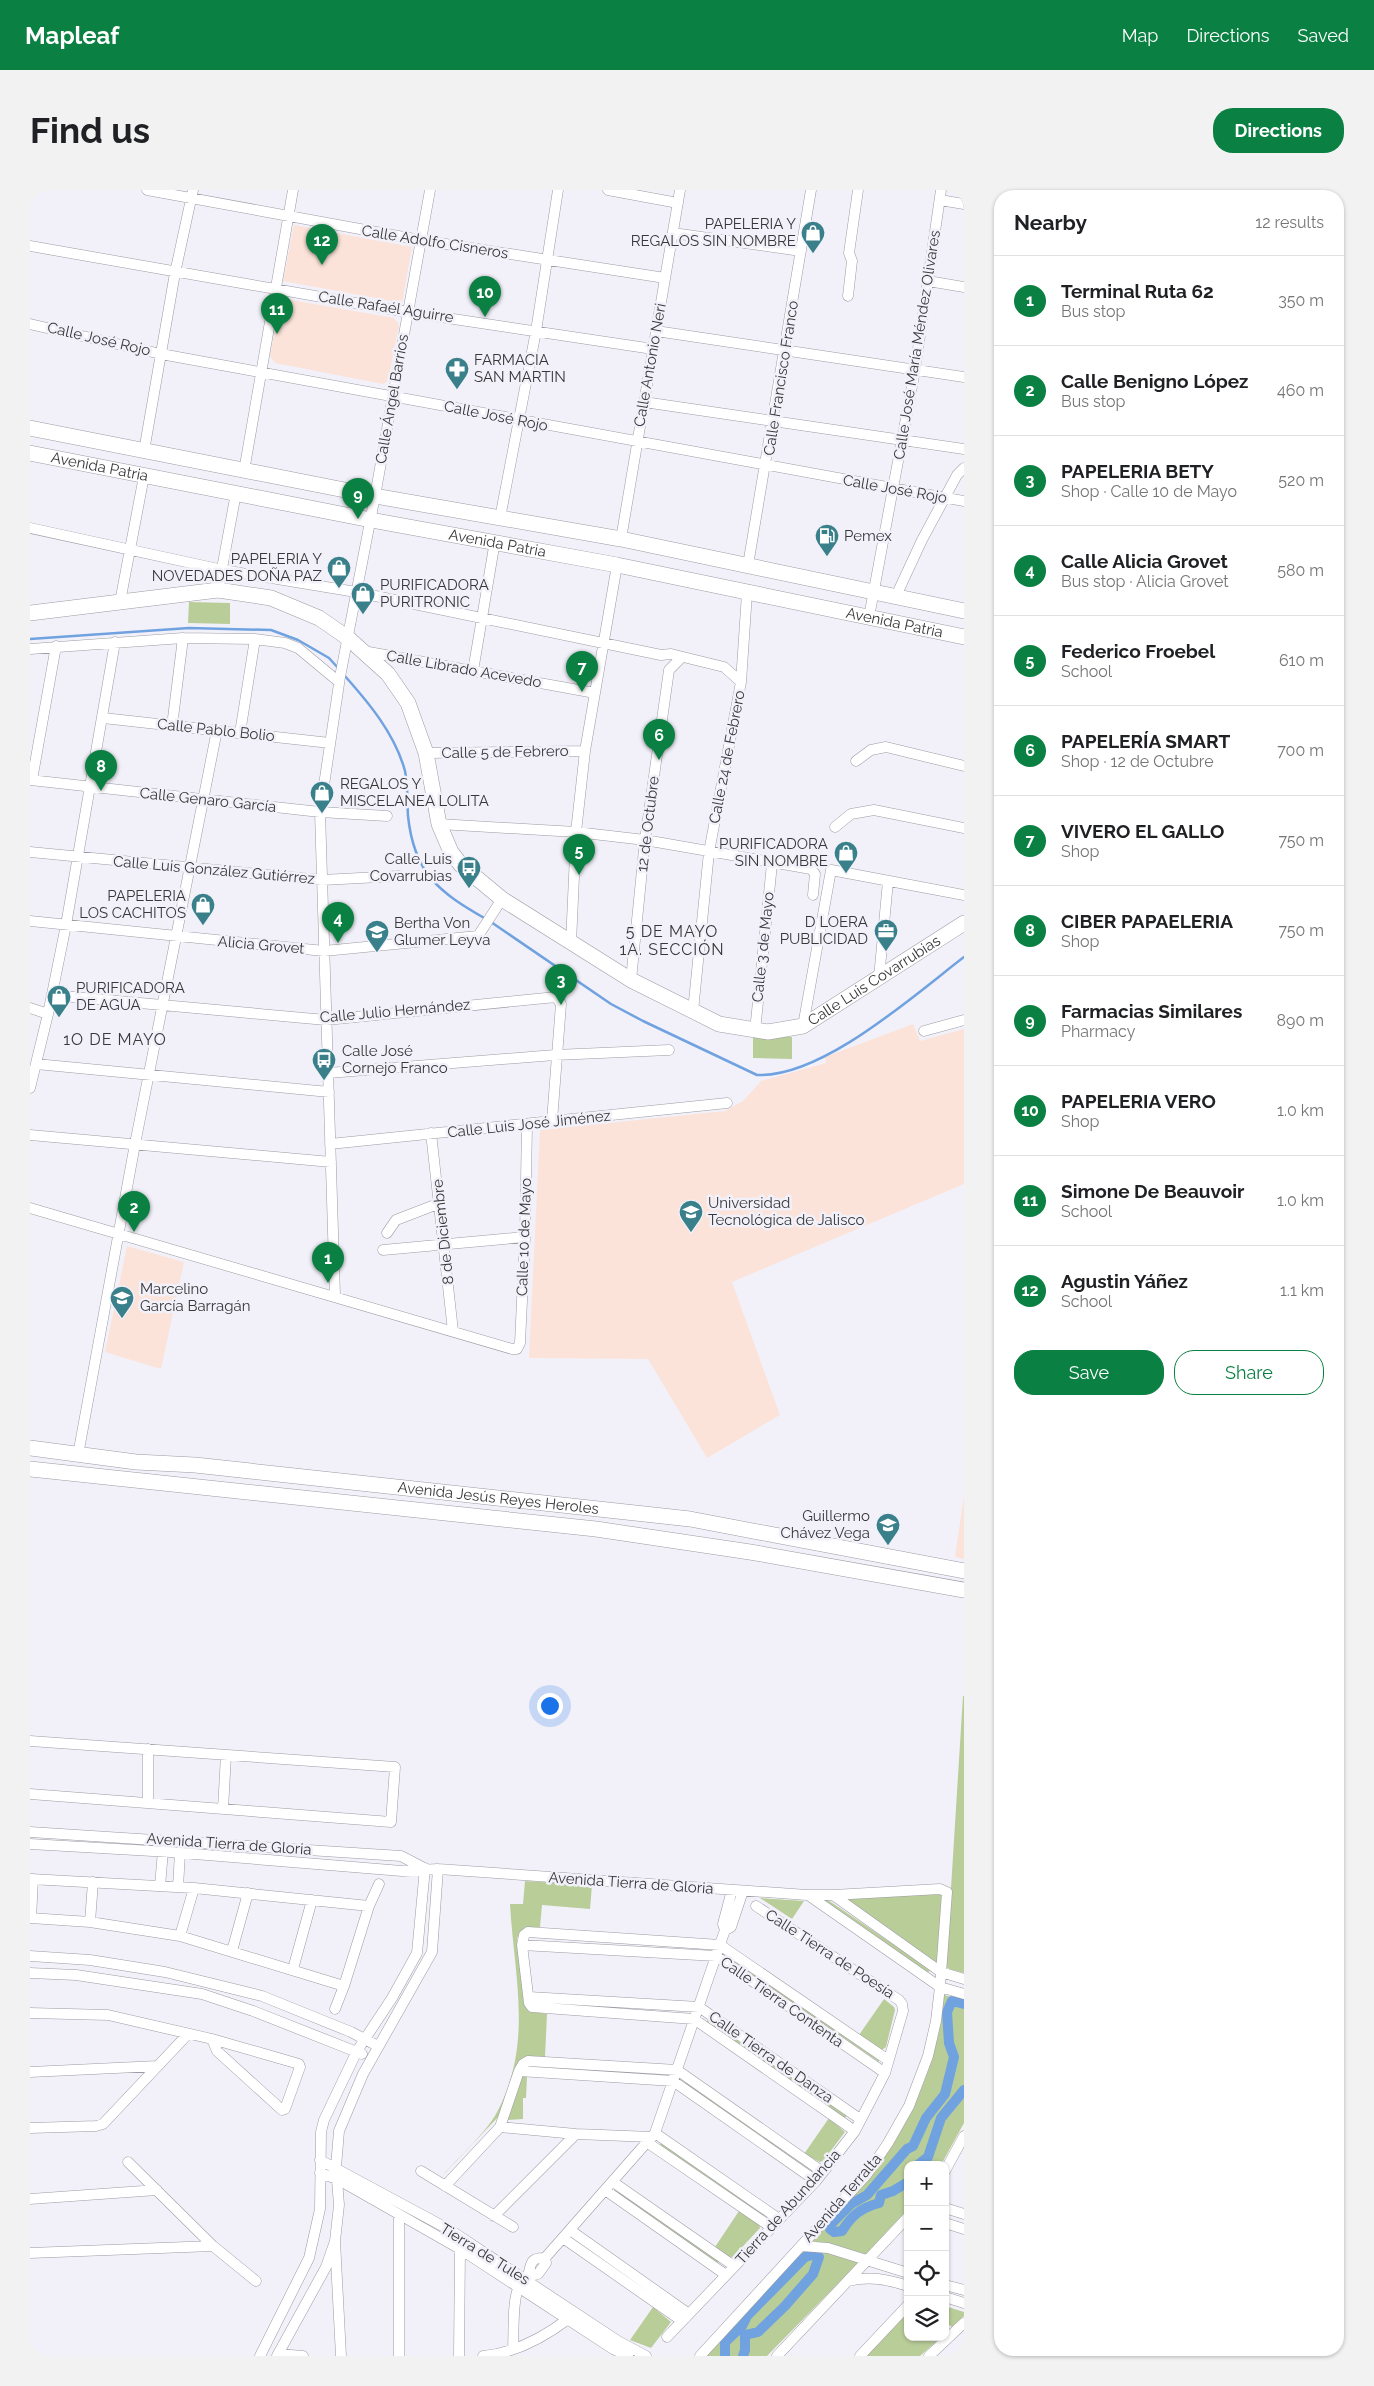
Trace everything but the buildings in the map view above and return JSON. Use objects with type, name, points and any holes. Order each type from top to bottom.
[{"type":"street","name":"Calle Adolfo Cisneros","points":[[147,190],[192,194],[288,217],[420,240],[665,278]]},
{"type":"street","points":[[244,471],[293,190]]},
{"type":"street","name":"Calle Ángel Barrios","points":[[334,1296],[320,812],[339,680],[371,520],[430,190]]},
{"type":"street","points":[[500,518],[536,331],[558,190]]},
{"type":"street","points":[[608,190],[678,202]]},
{"type":"street","name":"Calle Antonio Neri","points":[[621,539],[680,190]]},
{"type":"street","name":"Calle Francisco Franco","points":[[748,565],[774,420],[811,190]]},
{"type":"street","points":[[848,296],[852,260],[850,253],[858,190]]},
{"type":"street","points":[[144,451],[175,272],[192,194]]},
{"type":"street","points":[[941,195],[964,204]]},
{"type":"street","name":"Calle José María Méndez Olivares","points":[[869,617],[915,370],[941,195]]},
{"type":"street","points":[[672,233],[801,251]]},
{"type":"street","name":"Calle Rafaél Aguirre","points":[[30,246],[407,312],[653,349]]},
{"type":"street","points":[[928,281],[964,287]]},
{"type":"street","name":"Calle José Rojo","points":[[30,324],[161,354],[964,502]]},
{"type":"street","points":[[656,331],[964,377]]},
{"type":"street","points":[[644,402],[964,449]]},
{"type":"street","name":"Avenida Patria","points":[[30,428],[375,496],[621,539],[964,611]]},
{"type":"street","name":"Avenida Patria","points":[[30,453],[371,520],[495,541],[964,637]]},
{"type":"street","points":[[896,596],[944,498],[957,474],[964,468]]},
{"type":"street","points":[[120,602],[144,476]]},
{"type":"street","points":[[218,590],[236,493]]},
{"type":"street","points":[[30,528],[223,570],[356,592],[661,655],[671,654],[724,667],[741,682]]},
{"type":"street","points":[[473,671],[495,541]]},
{"type":"street","points":[[571,942],[576,832],[585,751],[616,565]]},
{"type":"street","name":"Calle Luis Covarrubias","points":[[30,613],[218,590],[251,593],[286,604],[319,618],[346,642],[362,651],[399,688],[408,703],[426,753],[439,824],[451,852],[461,865],[499,903],[571,942],[630,980],[719,1024],[755,1031],[781,1031],[803,1026],[964,923]]},
{"type":"street","name":"Calle 24 de Febrero","points":[[693,1012],[708,852],[741,682],[747,593]]},
{"type":"street","points":[[30,605],[55,610]]},
{"type":"street","points":[[172,726],[183,638]]},
{"type":"street","points":[[30,649],[183,638],[255,639],[285,643],[298,648],[339,680]]},
{"type":"street","points":[[240,733],[255,639]]},
{"type":"street","points":[[30,1083],[48,1014],[66,925],[115,642]]},
{"type":"street","points":[[31,780],[56,646]]},
{"type":"street","name":"Calle Librado Acevedo","points":[[362,651],[595,693]]},
{"type":"street","points":[[661,655],[669,670],[682,658]]},
{"type":"street","points":[[724,667],[744,655]]},
{"type":"street","name":"12 de Octubre","points":[[630,980],[645,840],[669,670]]},
{"type":"street","name":"Calle Pablo Bolio","points":[[103,718],[330,743]]},
{"type":"street","points":[[78,1455],[135,1144],[192,869],[217,730]]},
{"type":"street","points":[[856,761],[871,750],[886,747],[964,766]]},
{"type":"street","name":"Calle 5 de Febrero","points":[[426,753],[585,751]]},
{"type":"street","name":"Calle Genaro García","points":[[31,780],[320,812],[387,816]]},
{"type":"street","points":[[835,827],[851,814],[874,810],[964,828]]},
{"type":"street","points":[[439,824],[576,832],[645,840],[814,871],[813,895]]},
{"type":"street","name":"Calle Luis González Gutiérrez","points":[[30,852],[322,880],[399,876]]},
{"type":"street","name":"Calle 3 de Mayo","points":[[755,1031],[772,864]]},
{"type":"street","points":[[803,1026],[831,870],[964,894]]},
{"type":"street","points":[[879,978],[888,881]]},
{"type":"street","name":"Alicia Grovet","points":[[30,921],[324,951],[478,936],[499,903]]},
{"type":"street","name":"Calle Julio Hernández","points":[[52,995],[326,1020],[552,997],[558,998],[561,1004],[556,1055]]},
{"type":"street","points":[[30,1008],[48,1014]]},
{"type":"street","points":[[924,1031],[964,1020]]},
{"type":"street","points":[[328,1073],[556,1055],[669,1050]]},
{"type":"street","points":[[552,1121],[556,1055]]},
{"type":"street","points":[[36,1064],[329,1092]]},
{"type":"street","name":"Calle Luis José Jiménez","points":[[330,1144],[727,1103]]},
{"type":"street","name":"Calle 10 de Mayo","points":[[454,1331],[512,1349],[517,1349],[520,1343],[525,1237],[527,1125]]},
{"type":"street","name":"8 de Diciembre","points":[[431,1133],[454,1331]]},
{"type":"street","points":[[30,1135],[331,1162]]},
{"type":"street","points":[[387,1233],[396,1220],[440,1203]]},
{"type":"street","points":[[30,1208],[454,1331]]},
{"type":"street","points":[[383,1250],[525,1237]]},
{"type":"street","name":"Avenida Jesús Reyes Heroles","points":[[30,1448],[136,1462],[195,1465],[690,1519],[964,1571]]},
{"type":"street","name":"Avenida Jesús Reyes Heroles","points":[[30,1469],[596,1529],[750,1552],[964,1590]]},
{"type":"street","points":[[596,1529],[600,1509]]},
{"type":"street","points":[[30,1741],[395,1766],[391,1822],[30,1794]]},
{"type":"street","points":[[148,1750],[148,1803]]},
{"type":"street","points":[[223,1809],[226,1755]]},
{"type":"street","name":"Avenida Tierra de Gloria","points":[[30,1832],[401,1856],[425,1868]]},
{"type":"street","name":"Avenida Tierra de Gloria","points":[[30,1844],[162,1851],[402,1870],[425,1868],[743,1891],[833,1895],[940,1889],[946,1892]]},
{"type":"street","points":[[160,1886],[162,1851]]},
{"type":"street","points":[[178,1887],[180,1853]]},
{"type":"street","points":[[260,2356],[309,2258],[320,2209],[321,2132],[324,2120],[356,2051],[392,1998],[417,1953],[425,1868]]},
{"type":"street","points":[[342,2356],[335,2241],[339,2205],[336,2167],[339,2131],[371,2058],[409,1995],[432,1952],[438,1869]]},
{"type":"street","points":[[344,1986],[180,1936],[90,1922],[31,1918],[31,1879],[194,1888],[369,1906]]},
{"type":"street","points":[[90,1922],[93,1882]]},
{"type":"street","points":[[335,2009],[378,1884]]},
{"type":"street","points":[[180,1936],[194,1888]]},
{"type":"street","points":[[513,2349],[516,2302],[519,2287],[527,2278],[530,2265],[536,2259],[545,2258],[652,2138],[725,1930],[723,1924],[732,1890]]},
{"type":"street","points":[[725,1930],[730,1927],[743,1891]]},
{"type":"street","name":"Avenida Terralta","points":[[700,2356],[867,2174],[888,2143],[909,2106],[928,2056],[936,2021],[946,1892]]},
{"type":"street","points":[[232,1951],[248,1893]]},
{"type":"street","points":[[807,1894],[940,1987],[964,1994]]},
{"type":"street","points":[[833,1895],[941,1972],[964,1979]]},
{"type":"street","points":[[293,1969],[312,1900]]},
{"type":"street","name":"Calle Tierra de Poesía","points":[[756,1906],[902,2004]]},
{"type":"street","name":"Calle Tierra Contenta","points":[[885,2073],[716,1956],[522,1946],[524,1935],[528,1932],[720,1945],[888,2060]]},
{"type":"street","points":[[522,1946],[529,1997]]},
{"type":"street","points":[[30,1956],[90,1960],[191,1978],[262,1996],[365,2038],[378,2046]]},
{"type":"street","points":[[30,1973],[76,1975],[146,1984],[202,1994],[253,2011],[371,2058]]},
{"type":"street","name":"Calle Tierra de Danza","points":[[854,2130],[694,2019],[532,2007],[529,1997],[698,2007],[860,2119]]},
{"type":"street","name":"Tierra de Abundancia","points":[[667,2338],[816,2181],[854,2130],[885,2073],[903,2011],[902,2004]]},
{"type":"street","points":[[30,2013],[108,2016],[212,2039],[299,2064],[300,2067],[285,2109],[282,2110],[217,2051],[212,2039]]},
{"type":"street","points":[[30,2128],[99,2126],[188,2034]]},
{"type":"street","points":[[445,2186],[500,2126],[519,2071],[523,2064],[528,2061],[676,2070],[823,2172]]},
{"type":"street","points":[[30,2072],[158,2066]]},
{"type":"street","points":[[519,2071],[673,2081],[816,2181]]},
{"type":"street","points":[[500,2126],[576,2134],[652,2138],[779,2219]]},
{"type":"street","points":[[494,2216],[576,2134]]},
{"type":"street","points":[[949,2164],[964,2136]]},
{"type":"street","points":[[652,2138],[771,2227]]},
{"type":"street","name":"Tierra de Tules","points":[[320,2160],[450,2230],[527,2278],[620,2351]]},
{"type":"street","points":[[128,2162],[213,2246],[256,2281]]},
{"type":"street","points":[[421,2171],[513,2227]]},
{"type":"street","name":"Tierra de Tules","points":[[320,2172],[337,2179],[460,2249],[620,2351],[646,2356]]},
{"type":"street","points":[[613,2182],[734,2266]]},
{"type":"street","points":[[30,2199],[157,2190]]},
{"type":"street","points":[[605,2190],[726,2275]]},
{"type":"street","points":[[949,2209],[964,2214]]},
{"type":"street","points":[[399,2215],[399,2356]]},
{"type":"street","points":[[777,2356],[904,2221]]},
{"type":"street","points":[[949,2224],[964,2228]]},
{"type":"street","points":[[570,2230],[686,2317]]},
{"type":"street","points":[[562,2238],[686,2317]]},
{"type":"street","points":[[304,2356],[278,2355],[326,2267],[335,2241]]},
{"type":"street","points":[[30,2252],[213,2246]]},
{"type":"street","points":[[801,2246],[828,2248],[904,2272]]},
{"type":"street","points":[[459,2356],[460,2249]]},
{"type":"street","points":[[847,2281],[870,2277],[904,2285]]},
{"type":"street","points":[[949,2285],[964,2290]]},
{"type":"street","points":[[949,2299],[964,2303]]},
{"type":"street","points":[[860,2356],[904,2309]]},
{"type":"street","points":[[483,2356],[513,2349],[535,2341],[568,2319]]},
{"type":"street","points":[[929,2356],[964,2323]]},
{"type":"shaded area","points":[[294,225],[412,247],[402,303],[283,281]]},
{"type":"shaded area","points":[[286,299],[394,318],[399,325],[388,381],[383,384],[275,363],[270,356],[280,303]]},
{"type":"shaded area","name":"Universidad Tecnológica de Jalisco","points":[[913,1024],[920,1041],[964,1029],[964,1184],[732,1282],[780,1415],[707,1458],[648,1359],[529,1358],[540,1130],[725,1111],[743,1101],[761,1081],[826,1063],[825,1057]]},
{"type":"shaded area","points":[[127,1246],[184,1262],[161,1369],[105,1352]]},
{"type":"shaded area","points":[[964,1496],[964,1559],[955,1557]]},
{"type":"green space","points":[[189,602],[230,603],[230,624],[188,623]]},
{"type":"green space","points":[[753,1036],[792,1037],[792,1059],[753,1058]]},
{"type":"green space","points":[[964,1696],[964,1973],[946,1968]]},
{"type":"green space","points":[[525,1881],[592,1885],[590,1909],[542,1905],[540,1927],[525,1927],[517,1938],[524,2004],[529,2011],[547,2014],[545,2057],[530,2056],[500,2115],[443,2175],[492,2121],[508,2088],[515,2062],[519,2010],[510,1904],[523,1904]]},
{"type":"green space","points":[[944,1893],[937,1963],[845,1899]]},
{"type":"green space","points":[[760,1898],[804,1901],[792,1919]]},
{"type":"green space","points":[[825,1898],[931,1971],[927,1972],[826,1901]]},
{"type":"green space","points":[[730,1957],[879,2059],[879,2062],[730,1960]]},
{"type":"green space","points":[[944,1995],[964,2000],[964,2123],[943,2161],[904,2161],[904,2213],[865,2255],[812,2241],[872,2173],[904,2125],[928,2071],[940,2024]]},
{"type":"green space","points":[[884,1999],[895,2010],[886,2047],[882,2050],[859,2035]]},
{"type":"green space","points":[[708,2020],[847,2115],[846,2117],[844,2118],[706,2022]]},
{"type":"green space","points":[[522,2077],[527,2077],[526,2098],[523,2098],[523,2119],[507,2120]]},
{"type":"green space","points":[[687,2083],[809,2168],[809,2169],[684,2084]]},
{"type":"green space","points":[[829,2118],[845,2132],[823,2161],[820,2162],[804,2154]]},
{"type":"green space","points":[[661,2143],[764,2214],[660,2145]]},
{"type":"green space","points":[[621,2192],[719,2262],[717,2263],[618,2193]]},
{"type":"green space","points":[[739,2211],[759,2224],[760,2228],[733,2257],[729,2257],[715,2247]]},
{"type":"green space","points":[[803,2251],[824,2251],[859,2262],[767,2356],[705,2356]]},
{"type":"green space","points":[[653,2307],[671,2322],[651,2348],[630,2340]]},
{"type":"green space","points":[[949,2307],[964,2312],[964,2316],[952,2327],[949,2325]]},
{"type":"green space","points":[[904,2317],[904,2341],[937,2341],[920,2356],[866,2356]]},
{"type":"waterway","points":[[30,639],[189,628],[271,630],[298,640],[329,658],[339,669]]},
{"type":"waterway","points":[[344,675],[380,720],[401,757],[406,776],[411,836],[423,867],[442,890],[486,919]]},
{"type":"waterway","points":[[491,922],[611,1004],[757,1075],[782,1072],[810,1063],[838,1049],[866,1032],[964,957]]},
{"type":"waterway","points":[[904,2184],[881,2195],[879,2203],[867,2207],[858,2213],[842,2231],[834,2232],[830,2229],[831,2224],[851,2204],[867,2195],[907,2149],[913,2146],[926,2118],[945,2094],[954,2057],[949,2043],[947,2012],[952,2001],[964,2004]]},
{"type":"waterway","points":[[923,2161],[928,2157],[941,2118],[964,2090]]},
{"type":"waterway","points":[[725,2356],[725,2342],[742,2326],[747,2316],[805,2257],[812,2255],[819,2257],[813,2274],[785,2306],[758,2332],[745,2335],[743,2356]]},
{"type":"place","name":"PAPELERIA Y REGALOS SIN NOMBRE","points":[[813,254]]},
{"type":"place","name":"Agustin Yáñez","points":[[322,265]]},
{"type":"place","name":"PAPELERIA VERO","points":[[485,317]]},
{"type":"place","name":"Simone De Beauvoir","points":[[277,334]]},
{"type":"place","name":"FARMACIA SAN MARTIN","points":[[457,390]]},
{"type":"place","name":"Farmacias Similares","points":[[358,519]]},
{"type":"place","name":"Pemex","points":[[827,557]]},
{"type":"place","name":"PAPELERIA Y NOVEDADES DOÑA PAZ","points":[[339,589]]},
{"type":"place","name":"PURIFICADORA PURITRONIC","points":[[363,615]]},
{"type":"place","name":"VIVERO EL GALLO","points":[[582,692]]},
{"type":"place","name":"PAPELERÍA SMART","points":[[659,760]]},
{"type":"place","name":"CIBER PAPAELERIA","points":[[101,791]]},
{"type":"place","name":"REGALOS Y MISCELANEA LOLITA","points":[[322,814]]},
{"type":"place","name":"PURIFICADORA SIN NOMBRE","points":[[846,874]]},
{"type":"place","name":"Federico Froebel","points":[[579,875]]},
{"type":"place","name":"Calle Luis Covarrubias","points":[[469,889]]},
{"type":"place","name":"PAPELERIA LOS CACHITOS","points":[[203,926]]},
{"type":"place","name":"Calle Alicia Grovet","points":[[338,943]]},
{"type":"place","name":"D LOERA PUBLICIDAD","points":[[886,952]]},
{"type":"place","name":"Bertha Von Glumer Leyva","points":[[377,953]]},
{"type":"place","name":"PAPELERIA BETY","points":[[561,1005]]},
{"type":"place","name":"PURIFICADORA DE AGUA","points":[[59,1018]]},
{"type":"place","name":"Calle José Cornejo Franco","points":[[324,1081]]},
{"type":"place","name":"Calle Benigno López","points":[[134,1232]]},
{"type":"place","name":"Universidad Tecnológica de Jalisco","points":[[691,1233]]},
{"type":"place","name":"Terminal Ruta 62","points":[[328,1283]]},
{"type":"place","name":"Marcelino García Barragán","points":[[122,1319]]},
{"type":"place","name":"Guillermo Chávez Vega","points":[[888,1546]]},
{"type":"district","name":"5 DE MAYO 1A. SECCIÓN","points":[[672,940]]},
{"type":"district","name":"1O DE MAYO","points":[[115,1039]]}]
